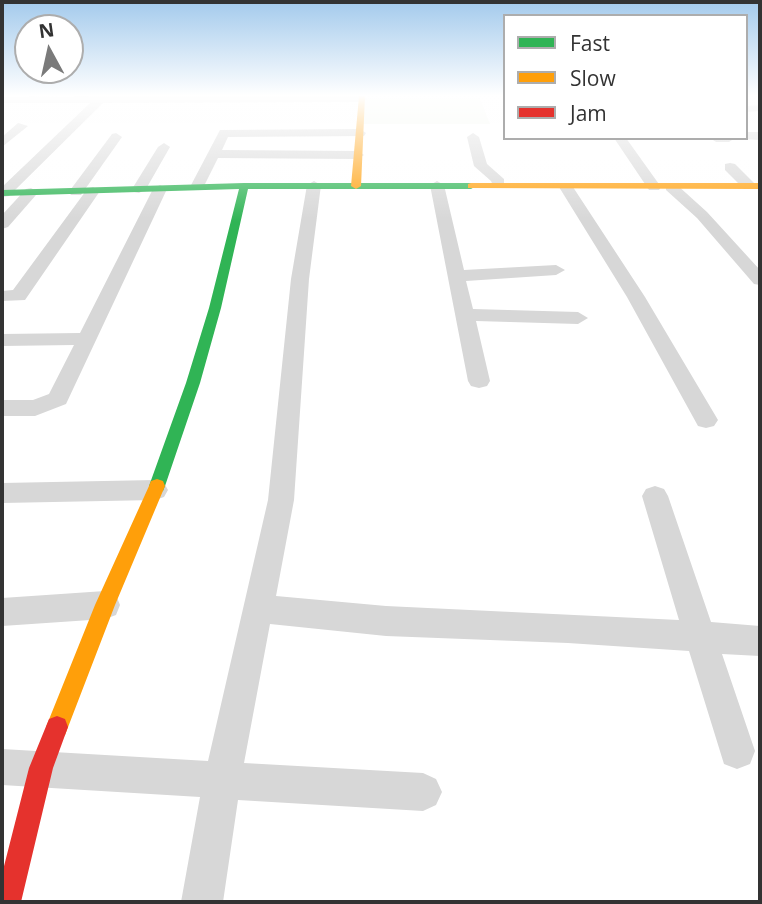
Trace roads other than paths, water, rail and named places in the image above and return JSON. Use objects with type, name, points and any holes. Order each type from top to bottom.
[{"type":"street","points":[[3,192],[59,138]]},
{"type":"street","points":[[2,296],[18,296],[115,138]]},
{"type":"street","points":[[197,187],[223,138]]},
{"type":"street","points":[[356,186],[360,138]]},
{"type":"street","points":[[472,138],[481,166],[499,185]]},
{"type":"street","points":[[622,140],[662,187],[702,215],[759,277]]},
{"type":"street","points":[[139,189],[164,147]]},
{"type":"street","points":[[214,155],[358,155]]},
{"type":"street","points":[[730,167],[754,186]]},
{"type":"street","points":[[437,185],[479,381]]},
{"type":"street","points":[[3,192],[244,186],[754,186]]},
{"type":"street","points":[[8,902],[41,768],[104,605],[155,490],[211,321],[244,186]]},
{"type":"street","points":[[202,902],[222,780],[281,500],[300,279],[314,186]]},
{"type":"street","points":[[566,187],[636,297],[706,420]]},
{"type":"street","points":[[2,408],[35,408],[58,399],[160,188]]},
{"type":"street","points":[[2,224],[31,192]]},
{"type":"street","points":[[456,276],[556,270]]},
{"type":"street","points":[[465,315],[578,318]]},
{"type":"street","points":[[2,340],[87,339]]},
{"type":"street","points":[[2,493],[155,490]]},
{"type":"street","points":[[656,496],[737,751]]},
{"type":"street","points":[[2,612],[104,605]]},
{"type":"street","points":[[258,609],[386,621],[700,635],[760,641]]},
{"type":"street","points":[[2,767],[423,792]]}]
